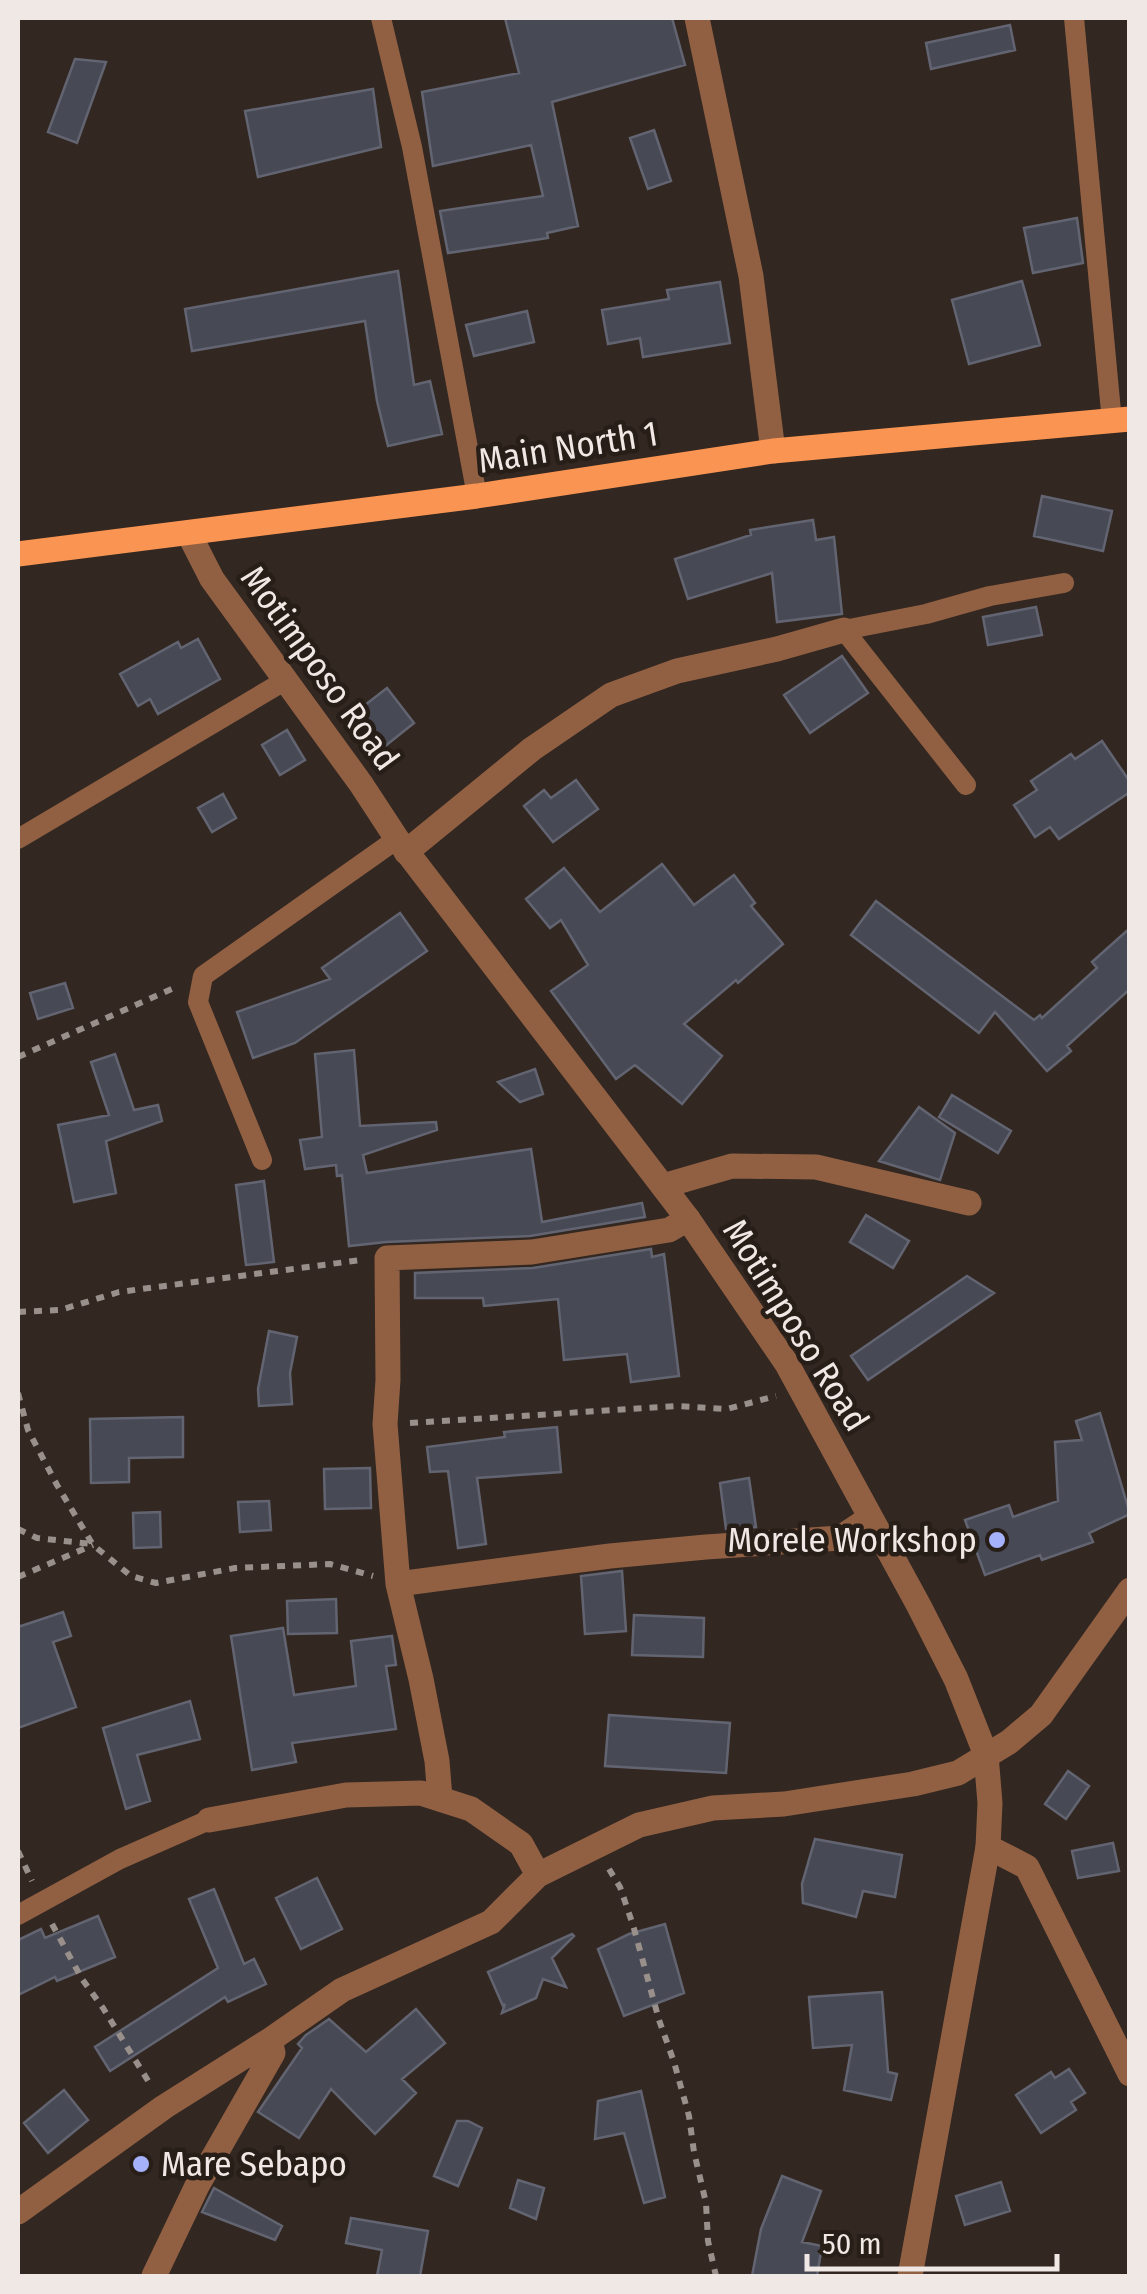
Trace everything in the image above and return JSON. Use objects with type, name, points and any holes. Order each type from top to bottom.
[{"type":"main road","name":"Main North 1","points":[[18,554],[477,496],[772,450],[1121,421]]},
{"type":"street","points":[[697,18],[751,276],[772,450]]},
{"type":"street","name":"Motimposo Road","points":[[189,534],[212,579],[362,784],[401,846],[688,1219],[787,1364],[956,1679],[986,1756],[988,1847],[910,2276]]},
{"type":"street","points":[[401,846],[611,695],[677,671],[844,630]]},
{"type":"street","points":[[663,1186],[732,1166],[816,1167],[969,1203]]},
{"type":"street","points":[[440,1798],[424,1696],[398,1584],[384,1424],[388,1380],[387,1258],[532,1252],[668,1230],[688,1219]]},
{"type":"street","points":[[398,1584],[648,1552],[840,1538],[870,1518]]},
{"type":"street","points":[[18,2212],[164,2108],[342,1990],[490,1922],[538,1875],[639,1825],[713,1808],[800,1802],[958,1773],[1009,1742],[1040,1714],[1130,1590]]},
{"type":"street","points":[[208,1820],[346,1794],[421,1793],[472,1809],[521,1844],[538,1875]]},
{"type":"street","points":[[988,1847],[1027,1867],[1130,2074]]},
{"type":"street","points":[[154,2276],[197,2186],[273,2053],[270,2040]]},
{"type":"lane","points":[[381,18],[412,147],[477,496]]},
{"type":"lane","points":[[1074,18],[1121,421]]},
{"type":"lane","points":[[966,785],[844,630],[1064,583]]},
{"type":"lane","points":[[18,838],[286,680]]},
{"type":"lane","points":[[262,1160],[198,1002],[203,976],[401,846]]},
{"type":"lane","points":[[18,1915],[120,1860],[208,1820]]},
{"type":"path","points":[[18,1057],[203,976]]},
{"type":"path","points":[[18,1312],[60,1310],[119,1292],[387,1258]]},
{"type":"path","points":[[384,1424],[678,1406],[727,1408],[801,1390]]},
{"type":"path","points":[[18,1393],[28,1430],[93,1545],[131,1576],[156,1582],[235,1568],[330,1564],[398,1584]]},
{"type":"path","points":[[18,1530],[37,1538],[93,1545]]},
{"type":"path","points":[[18,1576],[93,1545]]},
{"type":"path","points":[[596,1846],[620,1887],[634,1925],[690,2116],[716,2276]]},
{"type":"path","points":[[18,1851],[82,1979],[164,2108]]},
{"type":"building","points":[[505,18],[672,18],[685,65],[552,102],[578,226],[547,233],[548,238],[448,253],[440,211],[543,196],[531,145],[433,166],[422,92],[519,73]]},
{"type":"building","points":[[1010,25],[1015,50],[931,69],[926,43]]},
{"type":"building","points":[[75,59],[106,62],[77,143],[48,132]]},
{"type":"building","points":[[373,89],[381,147],[258,177],[245,111]]},
{"type":"building","points":[[654,130],[671,181],[648,189],[630,138]]},
{"type":"building","points":[[1077,218],[1083,263],[1033,273],[1024,228]]},
{"type":"building","points":[[398,271],[414,385],[430,381],[442,434],[388,446],[365,321],[192,351],[185,309]]},
{"type":"building","points":[[1022,281],[1040,345],[969,364],[952,300]]},
{"type":"building","points":[[720,282],[730,343],[643,357],[640,338],[608,344],[602,310],[669,299],[667,290]]},
{"type":"building","points":[[527,311],[534,342],[474,356],[466,325]]},
{"type":"building","points":[[1042,496],[1112,511],[1103,551],[1034,536]]},
{"type":"building","points":[[813,520],[816,540],[834,537],[842,614],[777,622],[772,573],[688,599],[675,559],[751,535],[750,530]]},
{"type":"building","points":[[1036,607],[1042,635],[988,645],[983,617]]},
{"type":"building","points":[[198,639],[220,679],[158,714],[150,699],[138,706],[120,674],[178,642],[181,648]]},
{"type":"building","points":[[842,656],[868,693],[810,733],[784,695]]},
{"type":"building","points":[[387,688],[414,723],[384,747],[356,712]]},
{"type":"building","points":[[287,730],[305,760],[280,775],[262,745]]},
{"type":"building","points":[[1102,741],[1130,782],[1130,792],[1059,839],[1050,827],[1035,837],[1014,805],[1037,790],[1031,781],[1071,754],[1075,759]]},
{"type":"building","points":[[576,780],[598,809],[553,842],[524,806],[544,790],[551,798]]},
{"type":"building","points":[[223,794],[236,818],[212,832],[198,808]]},
{"type":"building","points":[[662,864],[694,905],[734,875],[755,903],[751,906],[783,944],[684,1024],[722,1056],[682,1104],[635,1065],[616,1079],[551,991],[588,965],[561,920],[550,928],[526,899],[564,868],[600,912]]},
{"type":"building","points":[[876,901],[1034,1020],[1040,1015],[1042,1018],[1097,968],[1092,962],[1130,928],[1130,989],[1067,1046],[1071,1051],[1047,1071],[995,1012],[979,1033],[851,935]]},
{"type":"building","points":[[400,913],[427,951],[295,1043],[253,1058],[237,1012],[330,979],[322,968]]},
{"type":"building","points":[[65,983],[73,1008],[38,1019],[30,993]]},
{"type":"building","points":[[354,1050],[360,1126],[436,1122],[437,1130],[363,1155],[367,1173],[531,1149],[542,1222],[642,1203],[645,1217],[530,1236],[349,1246],[342,1175],[337,1176],[336,1165],[305,1169],[300,1140],[322,1137],[315,1054]]},
{"type":"building","points":[[115,1054],[134,1110],[158,1105],[162,1121],[106,1141],[116,1193],[74,1202],[58,1125],[109,1115],[91,1062]]},
{"type":"building","points":[[535,1069],[543,1094],[520,1102],[498,1082]]},
{"type":"building","points":[[952,1095],[1011,1131],[998,1153],[939,1117]]},
{"type":"building","points":[[919,1107],[955,1133],[940,1180],[879,1161]]},
{"type":"building","points":[[264,1181],[274,1262],[246,1265],[236,1185]]},
{"type":"building","points":[[866,1215],[909,1241],[893,1268],[850,1242]]},
{"type":"building","points":[[651,1249],[652,1257],[664,1254],[679,1376],[631,1382],[627,1354],[564,1360],[558,1299],[484,1306],[483,1298],[415,1298],[415,1273],[533,1268]]},
{"type":"building","points":[[967,1276],[994,1293],[868,1380],[851,1356]]},
{"type":"building","points":[[269,1331],[297,1337],[290,1373],[292,1404],[259,1406],[258,1389]]},
{"type":"building","points":[[1100,1413],[1130,1514],[1089,1533],[1093,1542],[1042,1560],[1040,1555],[985,1575],[965,1520],[1009,1505],[1013,1517],[1058,1501],[1055,1442],[1082,1440],[1076,1421]]},
{"type":"building","points":[[183,1417],[183,1457],[129,1458],[129,1482],[91,1483],[90,1419]]},
{"type":"building","points":[[557,1427],[561,1472],[477,1478],[486,1544],[458,1548],[448,1471],[430,1472],[427,1447],[505,1437],[504,1432]]},
{"type":"building","points":[[370,1468],[371,1508],[325,1509],[324,1469]]},
{"type":"building","points":[[749,1478],[756,1527],[726,1529],[720,1483]]},
{"type":"building","points":[[269,1501],[271,1530],[240,1532],[238,1502]]},
{"type":"building","points":[[160,1512],[161,1547],[134,1548],[133,1513]]},
{"type":"building","points":[[622,1571],[626,1631],[585,1634],[581,1576]]},
{"type":"building","points":[[336,1599],[337,1633],[288,1634],[287,1601]]},
{"type":"building","points":[[63,1612],[71,1636],[53,1642],[76,1707],[18,1728],[18,1627]]},
{"type":"building","points":[[634,1615],[704,1618],[703,1657],[632,1655]]},
{"type":"building","points":[[283,1628],[294,1695],[356,1686],[351,1641],[392,1636],[396,1665],[386,1666],[396,1729],[292,1743],[296,1762],[252,1770],[231,1636]]},
{"type":"building","points":[[190,1701],[200,1739],[137,1755],[150,1801],[126,1809],[103,1728]]},
{"type":"building","points":[[609,1715],[730,1723],[726,1773],[605,1766]]},
{"type":"building","points":[[1068,1771],[1089,1786],[1066,1819],[1045,1804]]},
{"type":"building","points":[[815,1839],[902,1855],[895,1897],[863,1891],[856,1917],[803,1903],[802,1884]]},
{"type":"building","points":[[1113,1843],[1119,1871],[1078,1878],[1072,1851]]},
{"type":"building","points":[[317,1878],[342,1929],[301,1949],[276,1898]]},
{"type":"building","points":[[214,1889],[244,1964],[254,1959],[266,1984],[228,2002],[225,1997],[110,2071],[95,2047],[218,1968],[189,1899]]},
{"type":"building","points":[[98,1916],[115,1957],[57,1981],[55,1977],[18,1995],[18,1940],[41,1929],[45,1938]]},
{"type":"building","points":[[665,1924],[684,1993],[624,2016],[598,1949],[629,1934]]},
{"type":"building","points":[[572,1934],[552,1958],[566,1987],[543,1979],[536,1998],[502,2013],[505,2004],[488,1972]]},
{"type":"building","points":[[882,1992],[888,2072],[897,2074],[891,2100],[844,2090],[852,2045],[813,2048],[809,1997]]},
{"type":"building","points":[[416,2009],[445,2043],[402,2079],[416,2093],[375,2134],[331,2089],[299,2138],[258,2112],[302,2048],[298,2044],[329,2019],[366,2052]]},
{"type":"building","points":[[1069,2069],[1085,2093],[1071,2102],[1076,2110],[1041,2133],[1016,2095],[1051,2072],[1055,2078]]},
{"type":"building","points":[[64,2090],[88,2120],[48,2153],[24,2123]]},
{"type":"building","points":[[641,2091],[665,2197],[644,2203],[624,2133],[595,2139],[598,2101]]},
{"type":"building","points":[[457,2121],[482,2128],[458,2186],[434,2176]]},
{"type":"building","points":[[782,2176],[821,2191],[802,2242],[822,2246],[817,2276],[752,2276],[761,2229]]},
{"type":"building","points":[[518,2180],[544,2188],[536,2219],[510,2208]]},
{"type":"building","points":[[1001,2182],[1010,2211],[965,2225],[956,2196]]},
{"type":"building","points":[[214,2188],[282,2226],[275,2240],[202,2212]]},
{"type":"building","points":[[351,2218],[428,2231],[420,2276],[377,2276],[382,2250],[346,2243]]},
{"type":"place","name":"Morele Workshop","points":[[997,1540]]},
{"type":"place","name":"Mare Sebapo","points":[[141,2164]]}]
